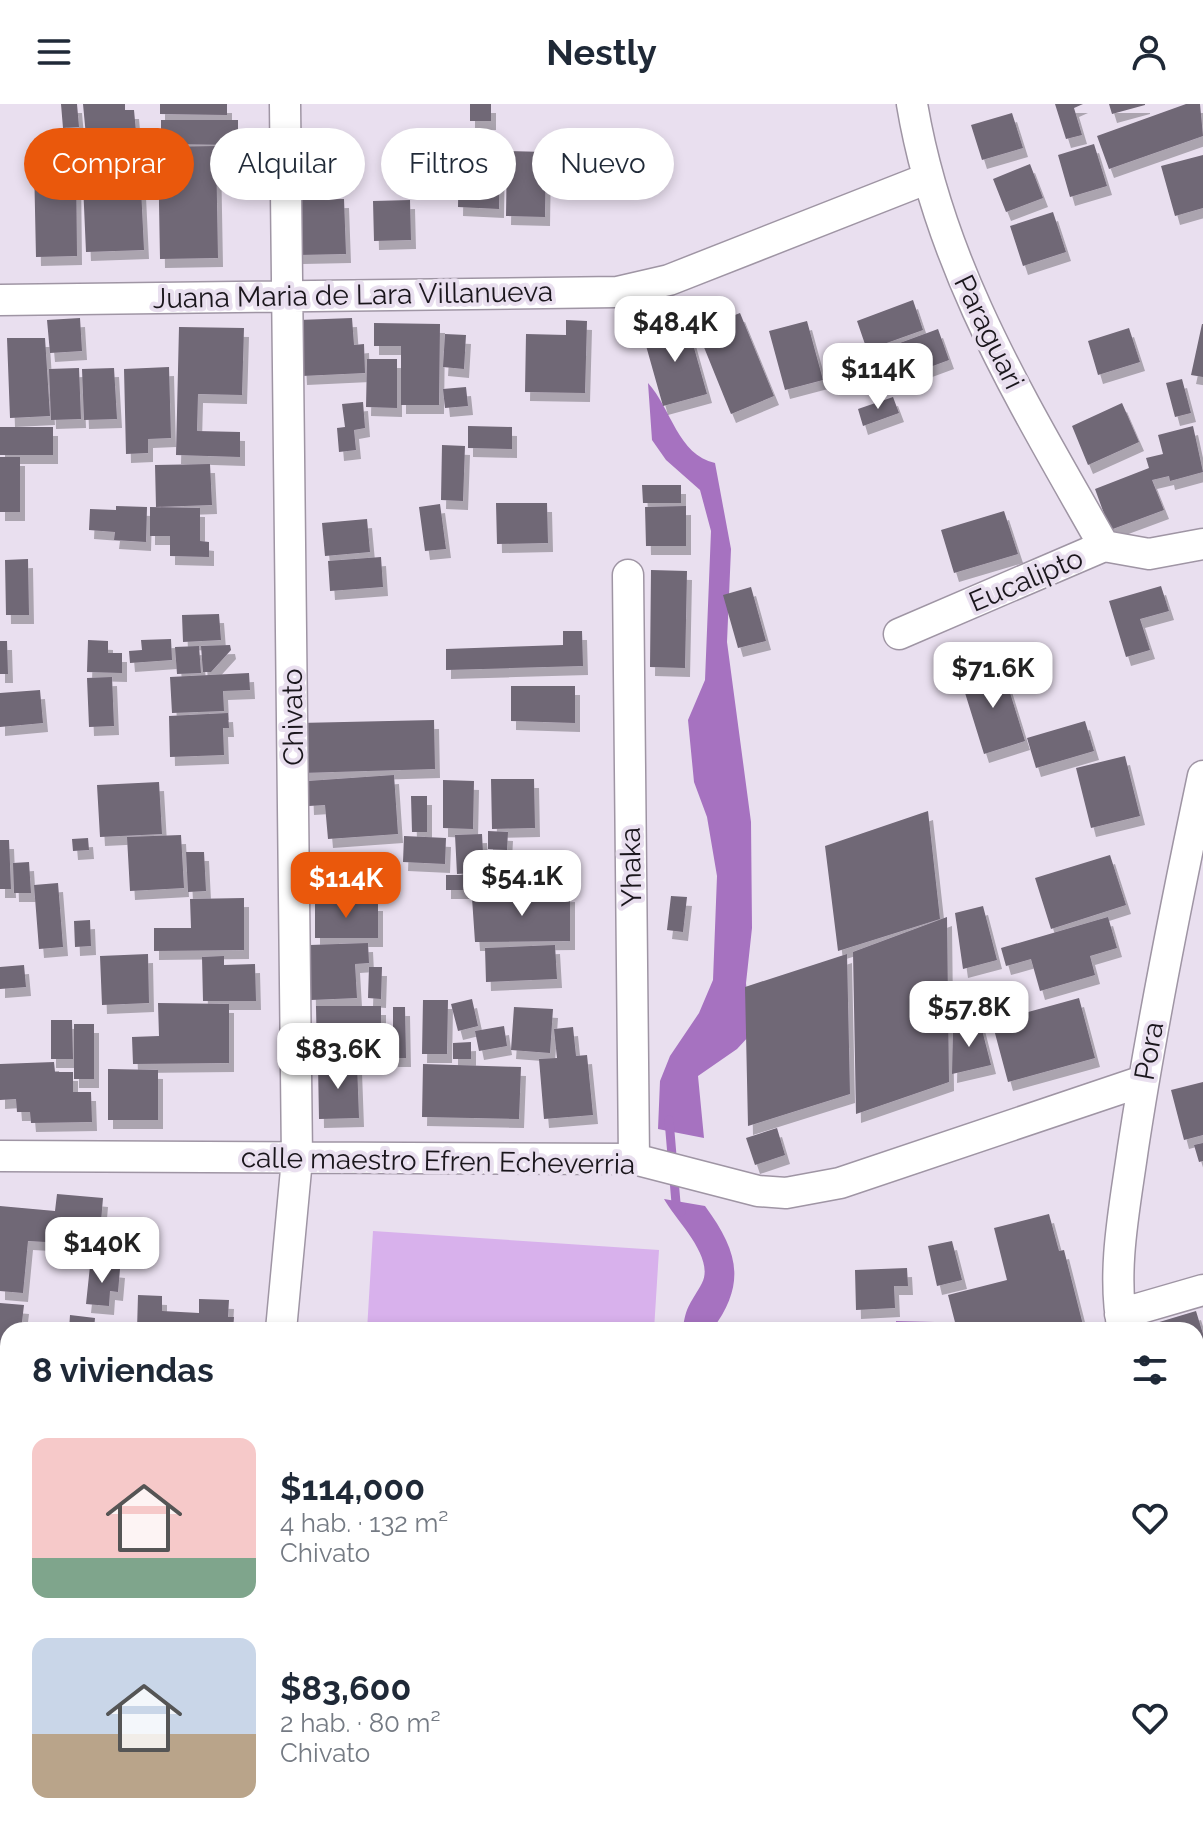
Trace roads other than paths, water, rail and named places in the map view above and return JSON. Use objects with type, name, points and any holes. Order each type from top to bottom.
[{"type":"street","name":"Chivato","points":[[282,1322],[297,1159],[285,104]]},
{"type":"street","name":"Paraguari","points":[[912,104],[926,179],[966,292],[1104,546]]},
{"type":"street","name":"Juana Maria de Lara Villanueva","points":[[0,300],[617,292],[669,280],[926,179]]},
{"type":"street","name":"Eucalipto","points":[[899,634],[1104,546],[1149,554],[1203,544]]},
{"type":"street","name":"Yhaka","points":[[628,575],[648,1163]]},
{"type":"street","name":"Pora","points":[[1122,1322],[1126,1194],[1143,1081],[1203,776]]},
{"type":"street","name":"calle maestro Efren Echeverria","points":[[0,1156],[648,1163],[758,1191],[786,1193],[840,1183],[1143,1081]]},
{"type":"street","points":[[1122,1322],[1203,1290]]},
{"type":"waterway","points":[[669,1120],[676,1203],[681,1212]]}]
